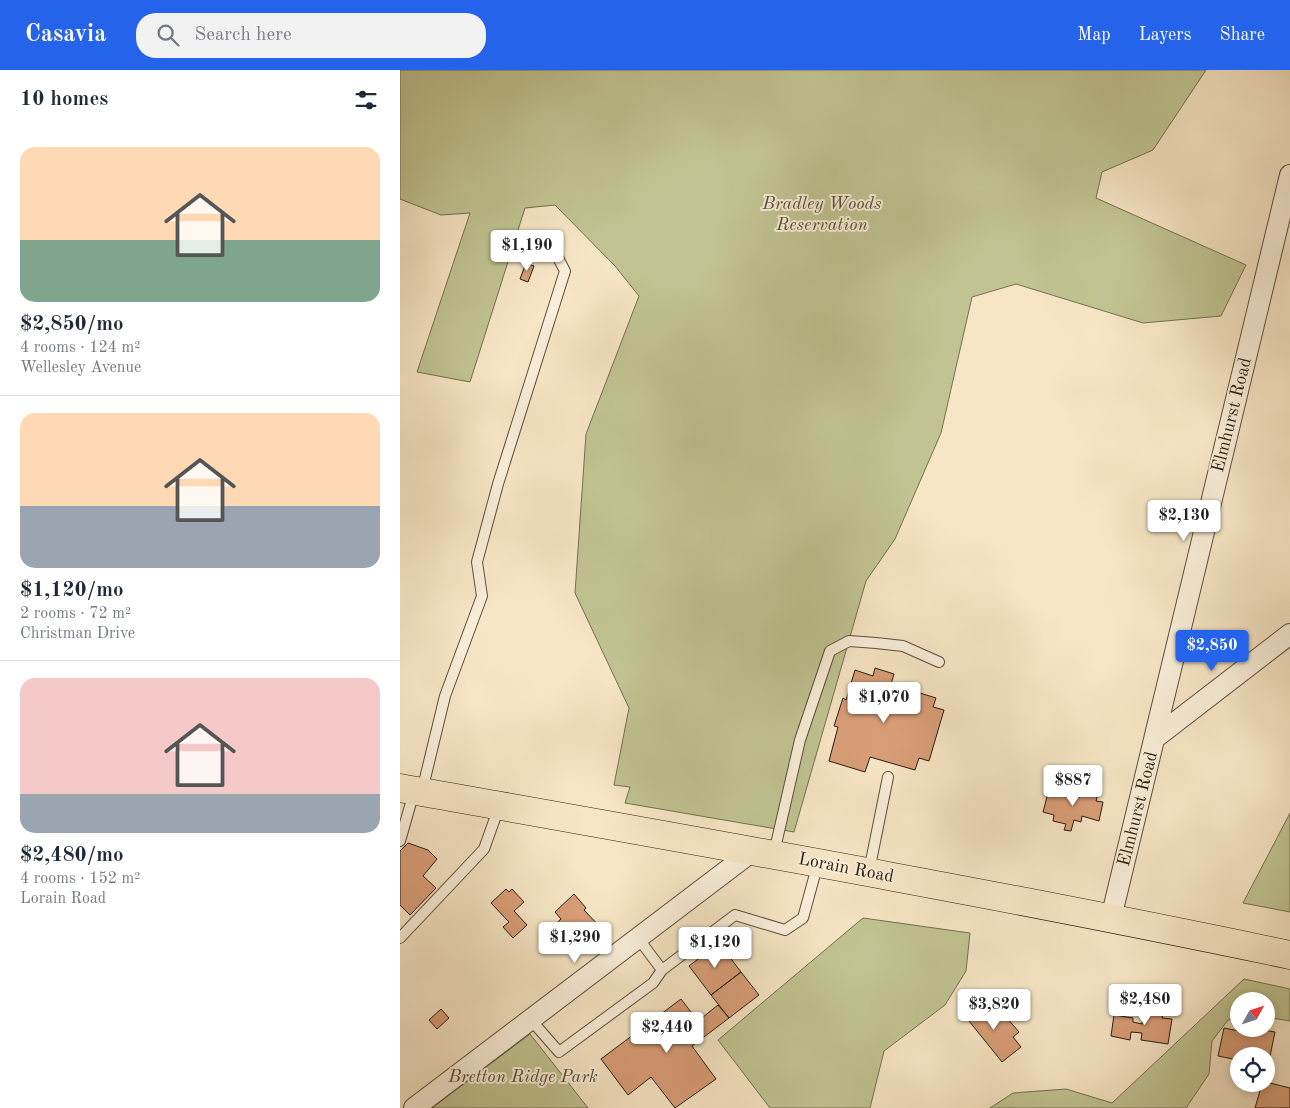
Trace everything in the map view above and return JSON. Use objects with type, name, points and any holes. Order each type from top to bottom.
[{"type":"main road","name":"Lorain Road","points":[[412,790],[818,862],[1112,918],[1290,955]]},
{"type":"street","name":"Elmhurst Road","points":[[1112,918],[1290,175]]},
{"type":"street","points":[[1155,738],[1290,634]]},
{"type":"street","points":[[414,1108],[638,938],[764,852]]},
{"type":"lane","points":[[400,841],[412,790],[482,596],[477,562],[486,527],[565,271],[556,254]]},
{"type":"lane","points":[[764,852],[830,651],[849,641],[876,643],[903,646],[939,662]]},
{"type":"lane","points":[[869,872],[888,777]]},
{"type":"lane","points":[[400,938],[484,849],[500,806]]},
{"type":"lane","points":[[531,1020],[559,1052],[653,983],[662,970],[735,915],[785,930],[803,918],[818,862]]},
{"type":"lane","points":[[638,938],[662,970]]},
{"type":"green space","name":"Bradley Woods Reservation","points":[[400,70],[1206,70],[1153,150],[1102,172],[1096,198],[1246,265],[1221,316],[1143,323],[1016,284],[972,297],[941,433],[895,539],[866,581],[794,832],[625,803],[630,787],[614,785],[629,708],[575,593],[586,434],[639,296],[615,266],[555,205],[525,208],[470,382],[417,372],[470,213],[441,215],[400,199]]},
{"type":"green space","points":[[1290,813],[1290,912],[1243,903]]},
{"type":"green space","points":[[863,918],[970,933],[966,971],[945,1005],[884,1051],[870,1108],[770,1108],[718,1040]]},
{"type":"green space","points":[[1244,979],[1290,989],[1290,1021],[1275,1018],[1275,992],[1230,992]]},
{"type":"green space","points":[[1230,992],[1230,1020],[1212,1041],[1209,1074],[1186,1108],[990,1108],[1013,1093],[1066,1089],[1112,1103]]},
{"type":"green space","name":"Bretton Ridge Park","points":[[530,1034],[588,1108],[432,1108]]},
{"type":"building","points":[[526,263],[534,266],[528,282],[520,279]]},
{"type":"building","points":[[875,668],[894,674],[891,684],[936,698],[933,707],[944,710],[929,761],[919,758],[915,770],[870,757],[865,772],[829,761],[838,727],[834,726],[843,698],[846,700],[855,670],[873,676]]},
{"type":"building","points":[[1082,787],[1099,790],[1096,801],[1103,802],[1099,821],[1082,816],[1081,822],[1074,820],[1071,831],[1064,830],[1066,824],[1053,821],[1054,815],[1043,812],[1049,789],[1080,797]]},
{"type":"building","points":[[408,843],[428,850],[437,859],[423,876],[436,888],[410,915],[400,905],[400,851]]},
{"type":"building","points":[[506,889],[509,892],[512,889],[524,902],[514,911],[527,925],[513,938],[503,927],[509,922],[491,903]]},
{"type":"building","points":[[574,894],[586,908],[584,910],[603,930],[589,943],[581,933],[578,936],[570,928],[555,942],[547,932],[561,919],[555,912]]},
{"type":"building","points":[[719,943],[741,972],[711,995],[689,966]]},
{"type":"building","points":[[741,972],[759,995],[729,1018],[711,995]]},
{"type":"building","points":[[681,999],[698,1021],[718,1005],[729,1018],[692,1046],[716,1079],[675,1108],[651,1077],[628,1095],[601,1059]]},
{"type":"building","points":[[984,1000],[1001,1021],[1006,1017],[1019,1032],[1013,1037],[1021,1047],[1002,1062],[965,1016]]},
{"type":"building","points":[[1145,1003],[1164,1006],[1162,1018],[1172,1019],[1168,1044],[1141,1040],[1142,1033],[1131,1032],[1130,1040],[1111,1036],[1114,1015],[1133,1018],[1133,1022],[1142,1024]]},
{"type":"building","points":[[441,1009],[449,1018],[437,1029],[429,1020]]},
{"type":"building","points":[[1224,1028],[1230,1029],[1230,1038],[1274,1038],[1272,1047],[1230,1047],[1230,1058],[1218,1056]]},
{"type":"building","points":[[1275,1084],[1290,1088],[1290,1108],[1255,1108],[1260,1092],[1275,1092]]}]
